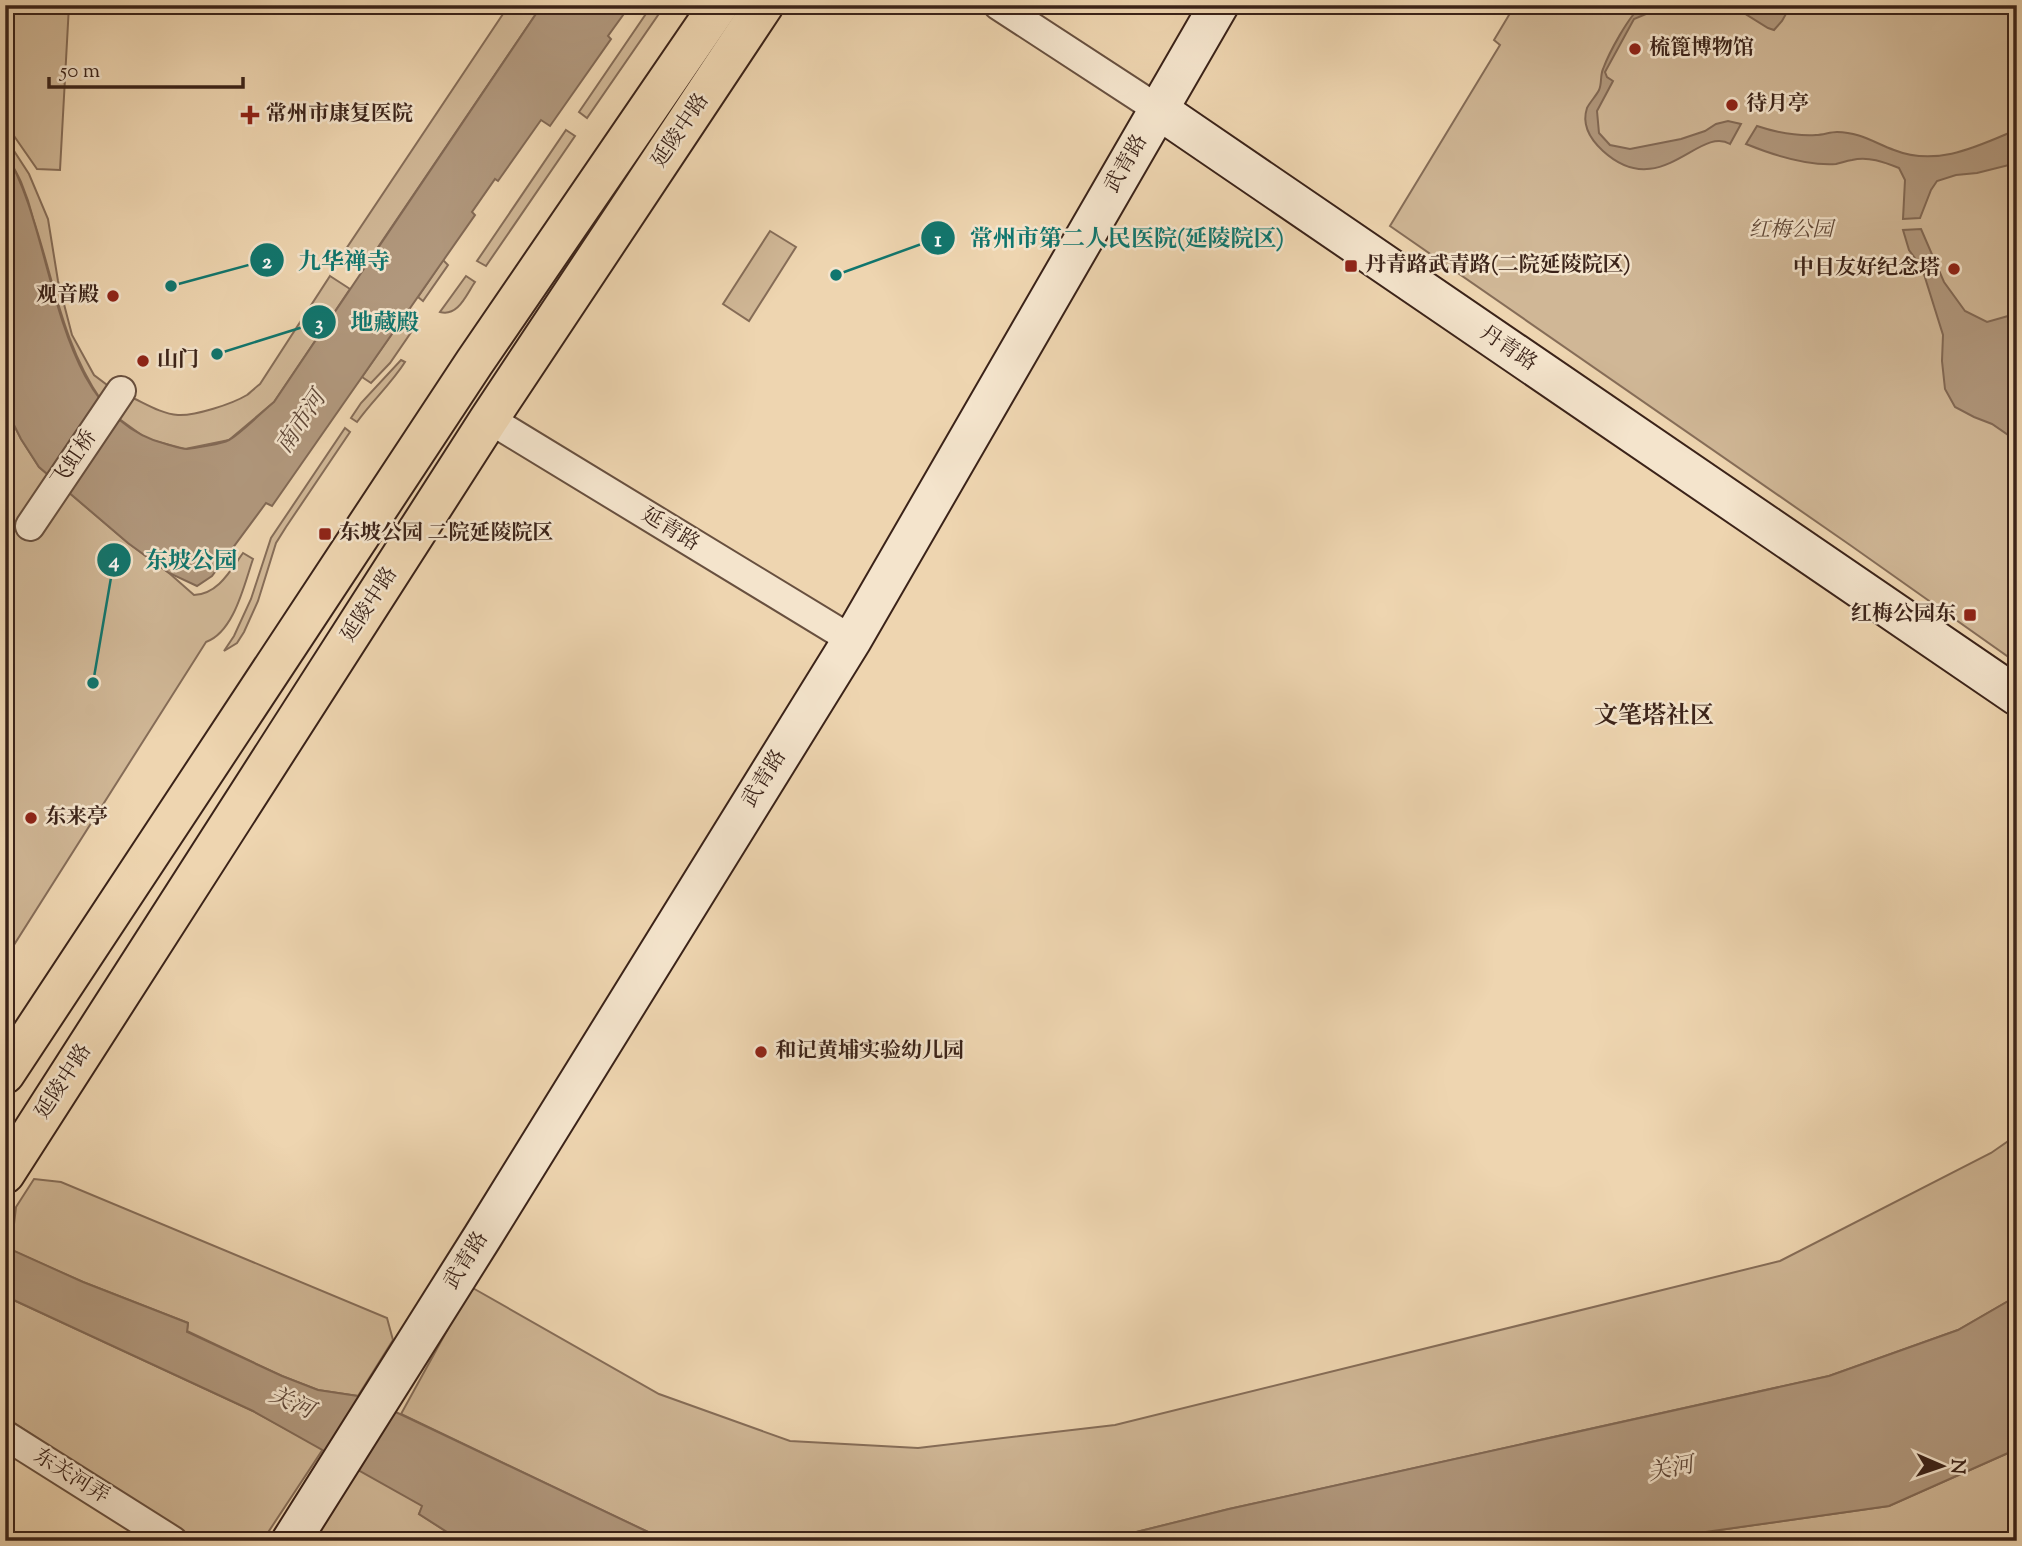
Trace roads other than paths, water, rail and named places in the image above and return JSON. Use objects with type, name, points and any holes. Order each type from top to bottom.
[{"type":"main road","name":"延陵中路","points":[[5,1074],[474,363],[719,5]]},
{"type":"main road","name":"延陵中路","points":[[5,1174],[489,419],[764,5]]},
{"type":"street","name":"丹青路","points":[[998,5],[1158,110],[2017,696]]},
{"type":"street","name":"武青路","points":[[291,1541],[852,640],[1219,5]]},
{"type":"street","name":"飞虹桥","points":[[30,526],[121,391]]},
{"type":"street","name":"延青路","points":[[489,419],[852,640]]},
{"type":"street","name":"东关河弄","points":[[5,1435],[173,1541]]},
{"type":"water","name":"南市河","points":[[542,5],[634,5],[629,13],[626,11],[608,36],[611,39],[550,126],[541,120],[498,181],[495,179],[472,212],[475,215],[272,506],[266,503],[212,576],[197,586],[169,573],[128,543],[39,467],[5,407],[5,152],[23,188],[62,319],[78,361],[99,398],[128,426],[166,444],[187,449],[220,443],[234,437],[274,402]]},
{"type":"water","points":[[1727,5],[1791,5],[1774,30]]},
{"type":"water","points":[[1642,6],[1647,8],[1646,14],[1634,19],[1605,72],[1613,81],[1597,111],[1599,133],[1610,145],[1630,149],[1681,139],[1728,121],[1741,124],[1730,144],[1718,141],[1705,144],[1660,167],[1643,169],[1624,165],[1603,151],[1591,137],[1585,121],[1587,108],[1599,90],[1602,72],[1615,44],[1631,17]]},
{"type":"water","points":[[1757,126],[1801,135],[1837,132],[1853,134],[1909,155],[1924,156],[1953,154],[2009,133],[2017,163],[1937,181],[1920,218],[1903,219],[1905,180],[1899,168],[1870,159],[1825,164],[1778,156],[1746,144]]},
{"type":"water","points":[[1921,229],[1944,282],[1965,311],[1987,322],[2008,316],[2017,309],[2017,441],[1992,424],[1955,407],[1945,389],[1943,335],[1922,268],[1909,250],[1903,230]]},
{"type":"water","name":"关河","points":[[5,1240],[12,1250],[83,1282],[188,1323],[187,1332],[282,1376],[318,1390],[358,1396],[400,1414],[667,1541],[461,1541],[419,1514],[422,1506],[253,1411],[5,1296]]},
{"type":"water","name":"关河","points":[[2017,1296],[2017,1449],[1889,1506],[1642,1541],[1100,1541],[1229,1509],[1829,1376],[1958,1330]]},
{"type":"place","name":"梳篦博物馆","points":[[1635,49]]},
{"type":"place","name":"待月亭","points":[[1732,105]]},
{"type":"place","name":"常州市康复医院","points":[[250,115]]},
{"type":"place","name":"丹青路武青路(二院延陵院区)","points":[[1351,266]]},
{"type":"place","name":"中日友好纪念塔","points":[[1954,269]]},
{"type":"place","name":"常州市第二人民医院(延陵院区)","points":[[836,275]]},
{"type":"place","name":"九华禅寺","points":[[171,286]]},
{"type":"place","name":"观音殿","points":[[113,296]]},
{"type":"place","name":"地藏殿","points":[[217,354]]},
{"type":"place","name":"山门","points":[[143,361]]},
{"type":"place","name":"东坡公园 二院延陵院区","points":[[325,534]]},
{"type":"place","name":"红梅公园东","points":[[1970,615]]},
{"type":"place","name":"东坡公园","points":[[93,683]]},
{"type":"place","name":"东来亭","points":[[31,818]]},
{"type":"place","name":"和记黄埔实验幼儿园","points":[[761,1052]]},
{"type":"district","name":"文笔塔社区","points":[[1654,717]]},
{"type":"park label","name":"红梅公园","points":[[1791,231]]}]
